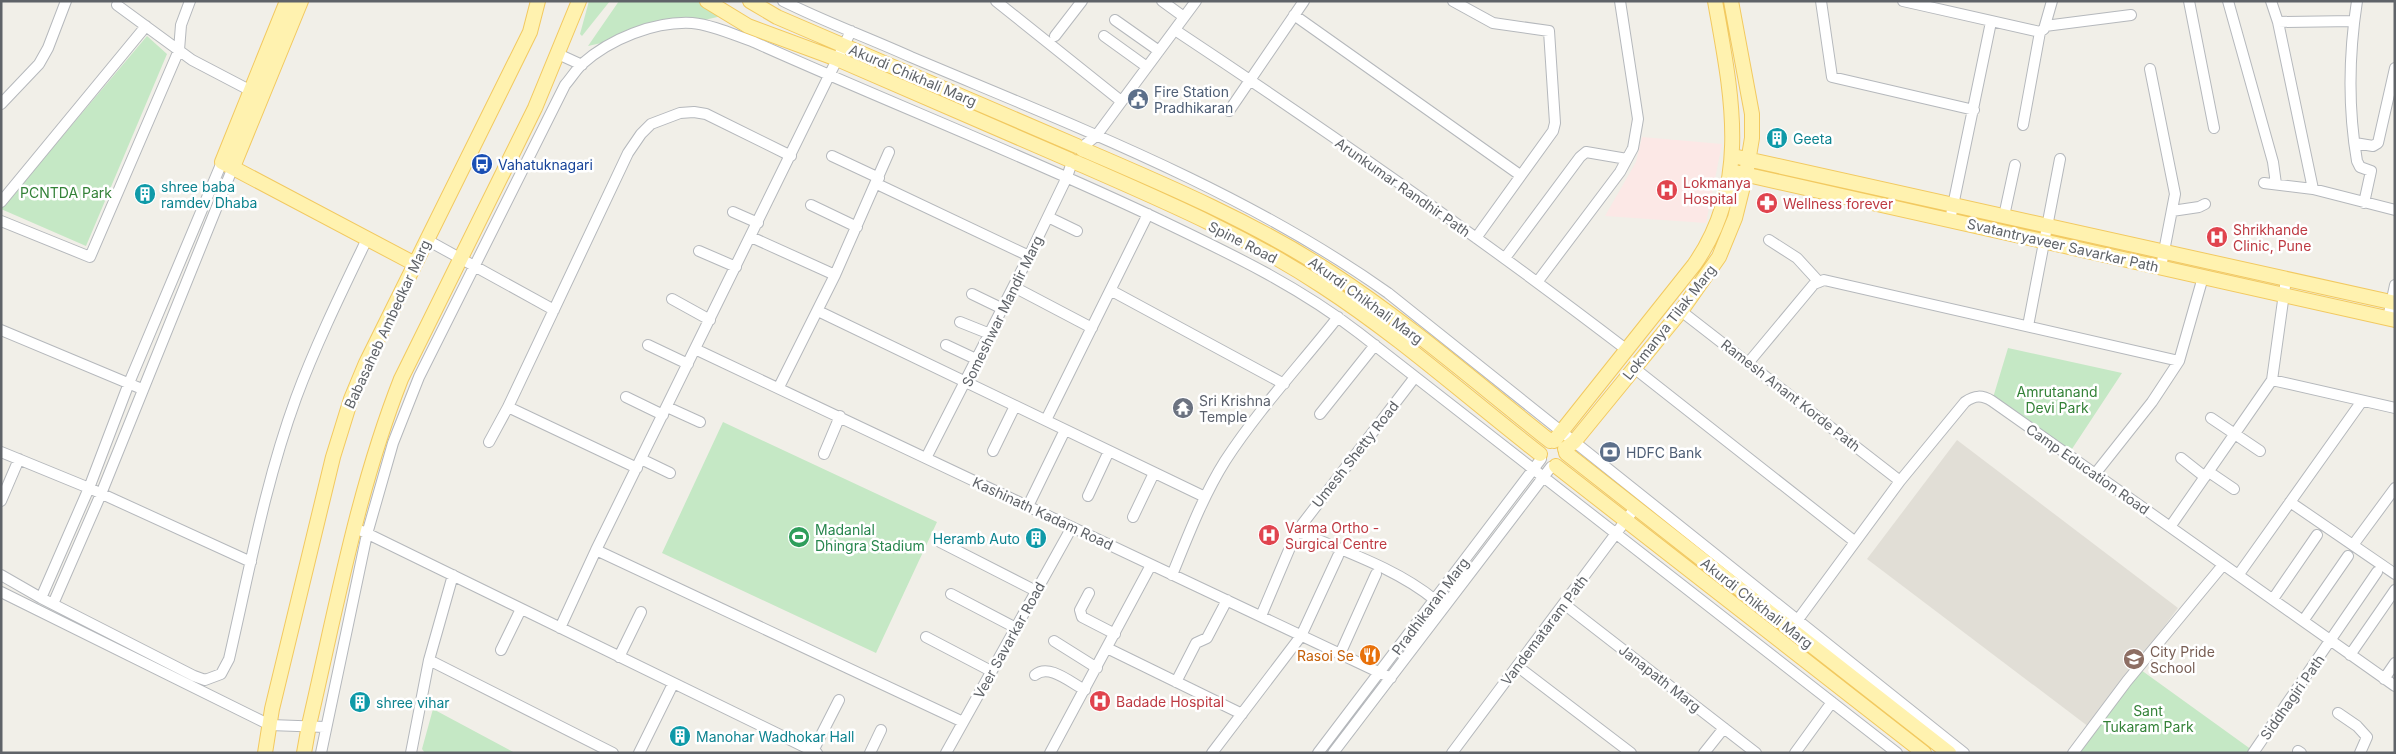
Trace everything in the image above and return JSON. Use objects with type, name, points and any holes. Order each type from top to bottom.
[{"type":"main road","points":[[256,94],[287,1]]},
{"type":"main road","points":[[300,1],[256,94],[227,165],[415,264]]},
{"type":"main road","name":"Babasaheb Ambedkar Marg","points":[[265,753],[340,428],[366,363],[530,32],[538,1]]},
{"type":"main road","points":[[530,32],[546,1]]},
{"type":"main road","points":[[304,753],[308,725],[354,527],[376,446],[398,388],[536,108],[579,1]]},
{"type":"main road","name":"Akurdi Chikhali Marg","points":[[707,1],[748,26],[837,59],[1073,161]]},
{"type":"main road","name":"Akurdi Chikhali Marg","points":[[750,1],[777,17],[1080,147],[1251,227],[1330,272],[1379,306],[1562,443],[1635,508],[1794,625],[1936,736],[1949,753]]},
{"type":"main road","name":"Lokmanya Tilak Marg","points":[[1562,443],[1628,350],[1705,249],[1720,214],[1733,156],[1732,98],[1715,1]]},
{"type":"main road","name":"Lokmanya Tilak Marg","points":[[1562,443],[1634,368],[1681,311],[1726,242],[1735,218],[1746,174],[1752,114],[1732,1]]},
{"type":"main road","points":[[1073,161],[1069,150],[1080,147]]},
{"type":"main road","name":"Svatantryaveer Savarkar Path","points":[[1733,156],[2393,303]]},
{"type":"main road","name":"Spine Road","points":[[1073,161],[1244,241],[1322,285],[1369,319],[1544,465]]},
{"type":"main road","name":"Svatantryaveer Savarkar Path","points":[[1730,171],[2391,319]]},
{"type":"main road","points":[[1562,443],[1563,462],[1544,465],[1543,446],[1562,443]]},
{"type":"main road","name":"Akurdi Chikhali Marg","points":[[1544,465],[1625,521],[1923,753]]},
{"type":"street","points":[[1,104],[39,64],[48,48],[66,1]]},
{"type":"street","points":[[1,221],[90,257],[179,50],[181,25],[190,1]]},
{"type":"street","points":[[783,1],[1096,136],[1258,212],[1339,258],[1388,293],[1562,443],[1794,625]]},
{"type":"street","points":[[996,1],[1122,101]]},
{"type":"street","points":[[1055,36],[1082,1]]},
{"type":"street","points":[[1162,1],[1184,17]]},
{"type":"street","points":[[1080,147],[1096,136],[1196,1]]},
{"type":"street","points":[[1229,111],[1249,79],[1304,1]]},
{"type":"street","points":[[1453,1],[1493,23],[1549,31],[1555,123],[1548,139],[1476,238]]},
{"type":"street","points":[[1538,281],[1634,148],[1638,120],[1620,1]]},
{"type":"street","points":[[1821,1],[1832,77],[1974,110]]},
{"type":"street","points":[[1903,1],[1991,22],[2042,29],[2131,15]]},
{"type":"street","points":[[2023,125],[2042,29],[2052,1]]},
{"type":"street","points":[[2190,1],[2214,128]]},
{"type":"street","points":[[2228,1],[2273,162],[2276,184]]},
{"type":"street","points":[[2271,1],[2278,22],[2313,189]]},
{"type":"street","points":[[2357,1],[2354,20],[2351,108],[2358,164],[2371,171],[2364,203]]},
{"type":"street","points":[[117,5],[192,60],[256,94]]},
{"type":"street","points":[[1294,15],[1520,175]]},
{"type":"street","points":[[1115,20],[1159,51]]},
{"type":"street","points":[[2278,22],[2354,20]]},
{"type":"street","points":[[1950,220],[1991,22]]},
{"type":"street","points":[[321,753],[367,534],[384,468],[404,412],[565,85],[582,65],[622,38],[668,25],[692,23],[722,30],[754,42],[1067,177],[1236,256],[1338,317],[1415,377],[1544,465],[1616,533],[1897,753]]},
{"type":"street","points":[[1,202],[146,26]]},
{"type":"street","name":"Arunkumar Randhir Path","points":[[1175,30],[1249,79],[1538,281],[1628,350]]},
{"type":"street","points":[[560,628],[596,550],[851,31]]},
{"type":"street","points":[[1104,36],[1147,67]]},
{"type":"street","points":[[558,54],[582,65]]},
{"type":"street","points":[[2355,143],[2373,146],[2378,143],[2395,68]]},
{"type":"street","points":[[2150,69],[2175,194],[2161,268]]},
{"type":"street","points":[[490,442],[628,153],[641,134],[651,124],[680,113],[706,114],[791,156]]},
{"type":"street","points":[[779,387],[835,276],[889,152]]},
{"type":"street","points":[[1505,258],[1580,156],[1586,152],[1593,152],[1627,159]]},
{"type":"street","points":[[832,156],[1029,256]]},
{"type":"street","points":[[2028,326],[2060,159]]},
{"type":"street","name":"Someshwar Mandir Marg","points":[[926,458],[978,360],[1048,217],[1073,161]]},
{"type":"street","points":[[41,598],[89,488],[128,383],[227,165]]},
{"type":"street","points":[[53,604],[101,494],[227,165]]},
{"type":"street","points":[[2004,216],[2014,166]]},
{"type":"street","points":[[2264,183],[2313,189],[2395,210]]},
{"type":"street","points":[[2172,211],[2199,207],[2204,204]]},
{"type":"street","points":[[811,205],[857,227]]},
{"type":"street","points":[[733,212],[758,223]]},
{"type":"street","points":[[1046,420],[1112,291],[1148,214]]},
{"type":"street","points":[[1048,217],[1077,230]]},
{"type":"street","points":[[751,237],[835,276]]},
{"type":"street","points":[[1,575],[41,598],[194,676],[205,680],[221,674],[229,660],[251,562],[282,440],[312,357],[367,239]]},
{"type":"street","points":[[427,240],[554,310]]},
{"type":"street","points":[[1769,240],[1797,258],[1819,282]]},
{"type":"street","points":[[699,251],[736,267]]},
{"type":"street","points":[[2095,474],[2152,402],[2179,361],[2203,277]]},
{"type":"street","points":[[2170,527],[2272,380],[2286,279]]},
{"type":"street","points":[[1749,362],[1814,284],[1824,280],[2179,361]]},
{"type":"street","points":[[2391,319],[2395,285]]},
{"type":"street","points":[[1014,287],[1092,328]]},
{"type":"street","points":[[1112,291],[1284,384]]},
{"type":"street","points":[[972,294],[1003,309]]},
{"type":"street","points":[[672,299],[710,320]]},
{"type":"street","points":[[818,311],[1205,497]]},
{"type":"street","name":"Ramesh Anant Korde Path","points":[[1681,311],[1900,481]]},
{"type":"street","points":[[1172,575],[1205,497],[1225,461],[1338,317]]},
{"type":"street","points":[[960,322],[990,334]]},
{"type":"street","points":[[1,330],[142,390]]},
{"type":"street","points":[[648,345],[688,364]]},
{"type":"street","points":[[946,345],[978,360]]},
{"type":"street","points":[[1320,414],[1375,345]]},
{"type":"street","name":"Kashinath Kadam Road","points":[[695,349],[779,387],[1072,528],[1391,678]]},
{"type":"street","points":[[1634,368],[1854,541]]},
{"type":"street","name":"Umesh Shetty Road","points":[[1261,616],[1297,531],[1317,502],[1415,377]]},
{"type":"street","points":[[2272,380],[2395,408]]},
{"type":"street","name":"Camp Education Road","points":[[1794,625],[1900,481],[1966,402],[1972,397],[1980,396],[1992,401],[2395,686]]},
{"type":"street","points":[[626,397],[700,422]]},
{"type":"street","points":[[2239,574],[2362,401]]},
{"type":"street","points":[[993,450],[1015,406]]},
{"type":"street","points":[[508,407],[639,464],[670,473]]},
{"type":"street","points":[[824,454],[840,416]]},
{"type":"street","points":[[2211,418],[2260,451]]},
{"type":"street","points":[[1028,506],[1065,430]]},
{"type":"street","points":[[1088,496],[1108,451]]},
{"type":"street","points":[[1,452],[89,488],[251,562]]},
{"type":"street","points":[[2181,458],[2234,490]]},
{"type":"street","points":[[1,500],[19,459]]},
{"type":"street","name":"Pradhikaran Marg","points":[[1318,753],[1436,600],[1544,465]]},
{"type":"street","name":"Pradhikaran Marg","points":[[1333,753],[1391,678],[1544,465]]},
{"type":"street","points":[[1133,517],[1154,473]]},
{"type":"street","points":[[2353,545],[2395,488]]},
{"type":"street","points":[[2290,502],[2395,574]]},
{"type":"street","name":"Vandemataram Path","points":[[1452,753],[1635,508]]},
{"type":"street","points":[[354,527],[815,752],[838,700]]},
{"type":"street","name":"Veer Savarkar Road","points":[[946,753],[1072,528]]},
{"type":"street","points":[[1297,531],[1381,568],[1420,588],[1436,600]]},
{"type":"street","points":[[2273,599],[2317,535]]},
{"type":"street","points":[[940,542],[1036,591]]},
{"type":"street","points":[[596,550],[963,722]]},
{"type":"street","points":[[1212,753],[1301,636],[1338,556]]},
{"type":"street","points":[[2303,621],[2348,556]]},
{"type":"street","points":[[1050,753],[1151,565]]},
{"type":"street","points":[[2073,753],[2127,681],[2224,565]]},
{"type":"street","name":"Siddhagiri Path","points":[[2253,753],[2331,642],[2377,572]]},
{"type":"street","points":[[1340,654],[1376,574]]},
{"type":"street","points":[[411,753],[429,660],[453,575]]},
{"type":"street","points":[[2350,655],[2395,590]]},
{"type":"street","points":[[1,592],[270,725],[326,727]]},
{"type":"street","points":[[1090,593],[1080,610],[1082,616],[1115,634]]},
{"type":"street","points":[[950,594],[1016,628]]},
{"type":"street","points":[[1176,682],[1196,643],[1207,638],[1227,600]]},
{"type":"street","name":"Janapath Marg","points":[[1564,604],[1756,753]]},
{"type":"street","points":[[501,650],[521,609]]},
{"type":"street","points":[[619,657],[641,612]]},
{"type":"street","points":[[926,637],[991,671]]},
{"type":"street","points":[[1054,641],[1097,668]]},
{"type":"street","points":[[1108,648],[1242,714]]},
{"type":"street","points":[[429,660],[613,753]]},
{"type":"street","points":[[2384,679],[2395,663]]},
{"type":"street","points":[[1517,666],[1631,753]]},
{"type":"street","points":[[1035,675],[1040,671],[1048,670],[1085,690]]},
{"type":"street","points":[[638,753],[673,684]]},
{"type":"street","points":[[1795,753],[1832,702]]},
{"type":"street","points":[[2338,713],[2364,732],[2367,737],[2360,753]]},
{"type":"street","points":[[1704,753],[1724,728]]},
{"type":"street","points":[[870,753],[881,730]]},
{"type":"street","points":[[1923,753],[1936,736],[1964,753]]},
{"type":"shaded area","name":"Lokmanya Hospital","points":[[1642,137],[1722,144],[1706,223],[1605,216],[1636,162]]},
{"type":"shaded area","points":[[1957,440],[2178,608],[2089,727],[1867,559]]},
{"type":"green space","points":[[589,1],[610,1],[582,36],[580,34]]},
{"type":"green space","points":[[619,1],[700,1],[722,16],[588,46]]},
{"type":"green space","name":"PCNTDA Park","points":[[147,36],[167,54],[86,246],[1,209]]},
{"type":"green space","name":"Amrutanand Devi Park","points":[[2008,348],[2122,373],[2068,455],[1992,401]]},
{"type":"green space","name":"Madanlal Dhingra Stadium","points":[[723,422],[937,522],[876,653],[662,553]]},
{"type":"green space","name":"Sant Tukaram Park","points":[[2141,670],[2252,750],[2250,753],[2076,753]]},
{"type":"green space","points":[[433,709],[515,753],[425,753],[422,749]]},
{"type":"place","name":"Fire Station Pradhikaran","points":[[1138,99]]},
{"type":"place","name":"Geeta","points":[[1777,138]]},
{"type":"place","name":"Vahatuknagari","points":[[482,164]]},
{"type":"place","name":"Lokmanya Hospital","points":[[1667,190]]},
{"type":"place","name":"shree baba ramdev Dhaba","points":[[145,194]]},
{"type":"place","name":"Wellness forever","points":[[1767,203]]},
{"type":"place","name":"Shrikhande Clinic, Pune","points":[[2217,237]]},
{"type":"place","name":"Sri Krishna Temple","points":[[1183,408]]},
{"type":"place","name":"HDFC Bank","points":[[1610,452]]},
{"type":"place","name":"Varma Ortho - Surgical Centre","points":[[1269,535]]},
{"type":"place","name":"Madanlal Dhingra Stadium","points":[[799,537]]},
{"type":"place","name":"Heramb Auto","points":[[1036,538]]},
{"type":"place","name":"Rasoi Se","points":[[1370,655]]},
{"type":"place","name":"City Pride School","points":[[2134,659]]},
{"type":"place","name":"Badade Hospital","points":[[1100,701]]},
{"type":"place","name":"shree vihar","points":[[360,702]]},
{"type":"place","name":"Manohar Wadhokar Hall","points":[[680,736]]}]
